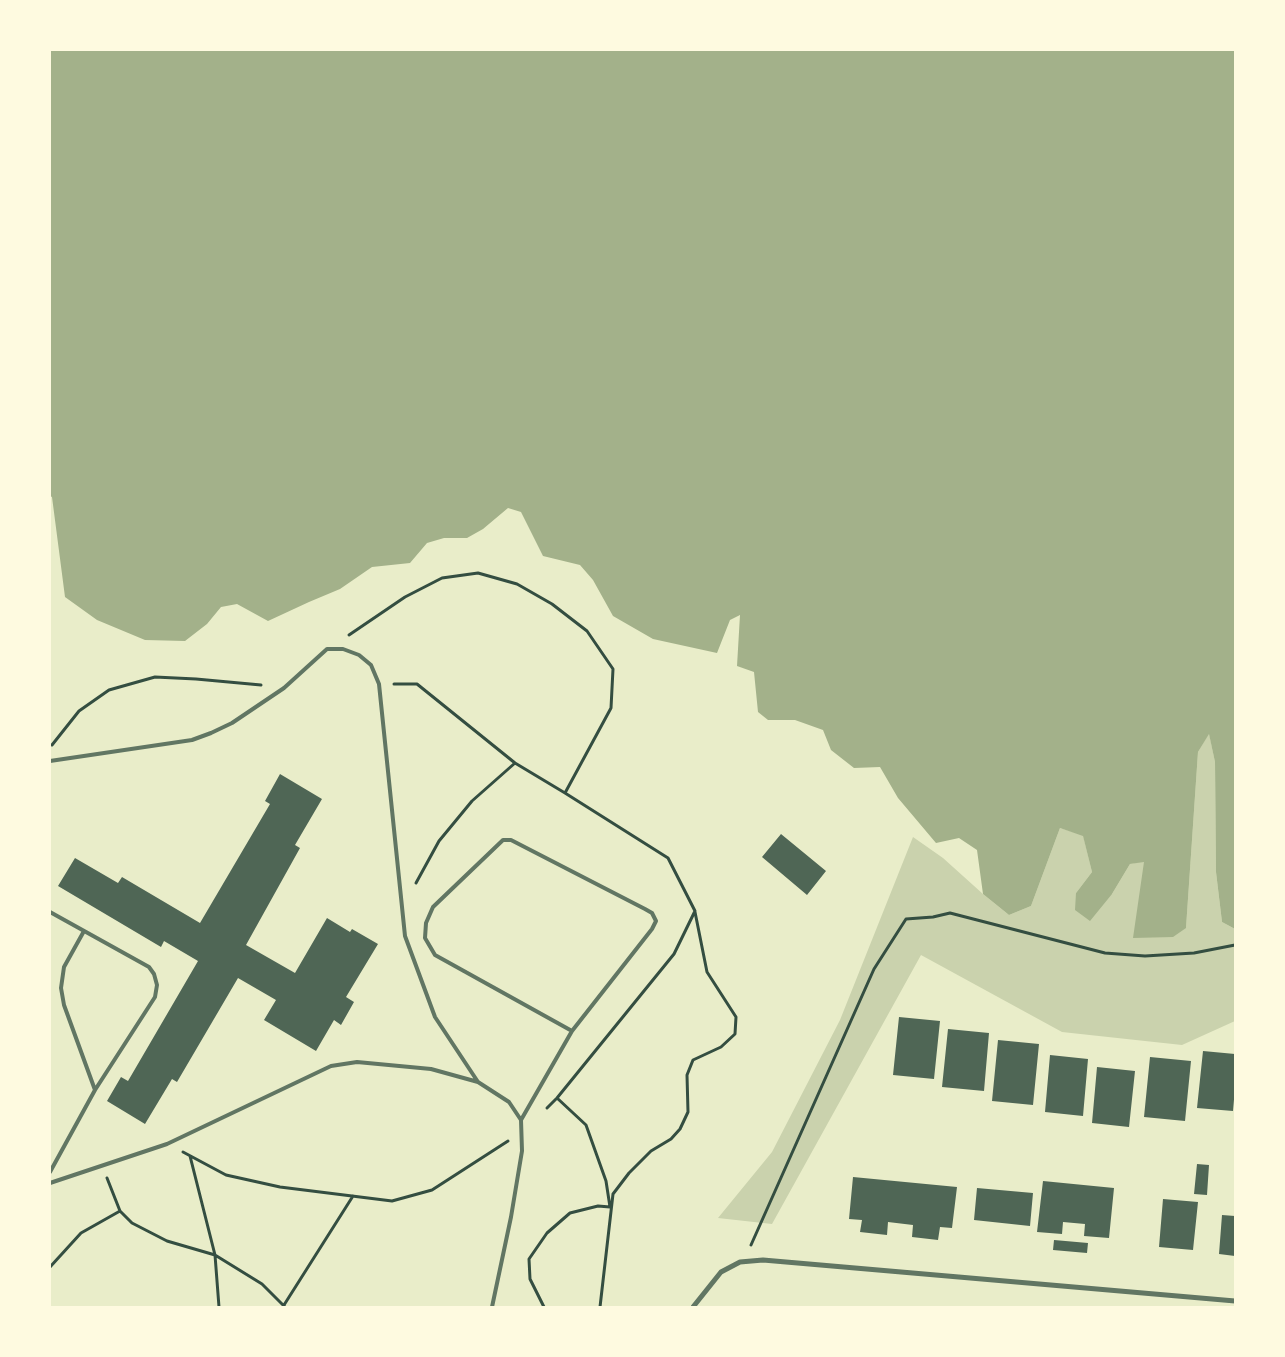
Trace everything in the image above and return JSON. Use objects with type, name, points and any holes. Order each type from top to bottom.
[{"type":"street","points":[[693,1307],[721,1272],[740,1262],[763,1260],[1235,1301]]},
{"type":"lane","points":[[50,761],[192,740],[232,722],[284,688],[326,649],[343,650],[359,655],[371,665],[378,684],[405,936],[435,1017],[478,1082]]},
{"type":"lane","points":[[492,1307],[511,1217],[522,1151],[521,1120],[572,1031],[652,929],[656,920],[652,913],[645,908],[511,840],[503,840],[433,907],[426,923],[425,938],[435,955],[572,1031]]},
{"type":"lane","points":[[50,912],[149,967],[154,974],[157,985],[155,997],[95,1090],[50,1172]]},
{"type":"lane","points":[[84,931],[64,967],[61,988],[64,1005],[95,1090]]},
{"type":"lane","points":[[50,1183],[167,1144],[331,1066],[357,1062],[431,1069],[478,1082],[508,1102],[521,1120]]},
{"type":"path","points":[[326,649],[405,597],[442,578],[478,573],[517,584],[552,604],[587,631],[612,669],[611,708],[565,792]]},
{"type":"path","points":[[51,744],[79,711],[109,690],[155,677],[284,688]]},
{"type":"path","points":[[414,890],[416,882],[439,841],[472,801],[515,763]]},
{"type":"path","points":[[600,1307],[613,1194],[629,1173],[652,1151],[672,1139],[680,1129],[688,1112],[687,1074],[692,1060],[721,1047],[735,1034],[736,1016],[707,972],[695,911]]},
{"type":"path","points":[[740,1262],[754,1241],[874,969],[906,919],[933,917],[950,913],[1105,953],[1145,956],[1194,953],[1235,945]]},
{"type":"path","points":[[557,1098],[586,1125],[606,1181],[610,1207]]},
{"type":"path","points":[[190,1156],[215,1255],[219,1307]]},
{"type":"path","points":[[102,1166],[120,1211],[132,1223],[167,1242],[215,1255],[262,1284],[284,1306],[352,1196]]},
{"type":"path","points":[[544,1307],[530,1279],[529,1259],[546,1233],[570,1214],[598,1206],[610,1207]]},
{"type":"path","points":[[50,1267],[81,1233],[120,1211]]},
{"type":"shaded area","points":[[50,50],[1235,50],[1235,929],[1222,922],[1216,872],[1215,762],[1209,734],[1198,752],[1186,928],[1173,937],[1133,938],[1144,862],[1130,864],[1112,894],[1090,921],[1075,910],[1076,893],[1092,872],[1083,836],[1060,828],[1031,906],[1009,915],[983,894],[977,850],[959,838],[936,843],[898,798],[880,767],[854,768],[831,750],[823,730],[795,720],[768,720],[758,712],[754,672],[737,666],[740,615],[730,620],[717,653],[653,639],[613,616],[593,580],[580,565],[543,556],[521,512],[508,508],[483,529],[467,538],[444,538],[427,543],[410,563],[372,567],[340,589],[268,621],[237,604],[221,607],[207,624],[185,641],[145,640],[97,620],[65,597],[52,497],[50,496]]},
{"type":"shaded area","points":[[1209,733],[1215,762],[1216,872],[1222,922],[1235,929],[1235,1021],[1182,1045],[1062,1032],[921,955],[772,1224],[718,1218],[772,1152],[840,1020],[913,837],[943,858],[1009,915],[1031,906],[1060,828],[1083,835],[1092,872],[1076,893],[1112,894],[1130,864],[1144,861],[1186,928],[1198,752]]},
{"type":"building","points":[[280,774],[322,799],[295,845],[300,848],[246,945],[295,973],[327,918],[350,932],[352,929],[378,944],[346,997],[354,1002],[341,1025],[334,1020],[316,1051],[264,1020],[276,1000],[238,978],[177,1082],[172,1079],[145,1124],[107,1101],[121,1077],[128,1081],[198,961],[164,941],[161,947],[58,886],[75,858],[118,883],[122,877],[200,923],[270,804],[265,801]]},
{"type":"building","points":[[781,834],[826,871],[807,895],[762,857]]},
{"type":"building","points":[[899,1017],[940,1021],[934,1079],[893,1075]]},
{"type":"building","points":[[948,1029],[989,1033],[984,1091],[942,1087]]},
{"type":"building","points":[[998,1040],[1039,1044],[1033,1105],[992,1101]]},
{"type":"building","points":[[1203,1051],[1235,1054],[1233,1111],[1197,1108]]},
{"type":"building","points":[[1050,1055],[1088,1059],[1083,1116],[1045,1112]]},
{"type":"building","points":[[1150,1057],[1191,1061],[1185,1121],[1144,1117]]},
{"type":"building","points":[[1097,1067],[1135,1071],[1129,1127],[1092,1123]]},
{"type":"building","points":[[1197,1164],[1209,1165],[1207,1195],[1194,1194]]},
{"type":"building","points":[[853,1177],[957,1187],[952,1228],[940,1227],[938,1240],[912,1237],[913,1225],[888,1222],[887,1235],[860,1232],[862,1220],[849,1219]]},
{"type":"building","points":[[1043,1181],[1114,1188],[1109,1238],[1084,1236],[1085,1224],[1063,1222],[1062,1234],[1037,1232]]},
{"type":"building","points":[[977,1188],[1033,1193],[1030,1226],[974,1220]]},
{"type":"building","points":[[1163,1199],[1198,1202],[1193,1250],[1159,1247]]},
{"type":"building","points":[[1222,1215],[1235,1216],[1235,1256],[1219,1254]]},
{"type":"building","points":[[1054,1240],[1088,1243],[1087,1253],[1053,1250]]}]
